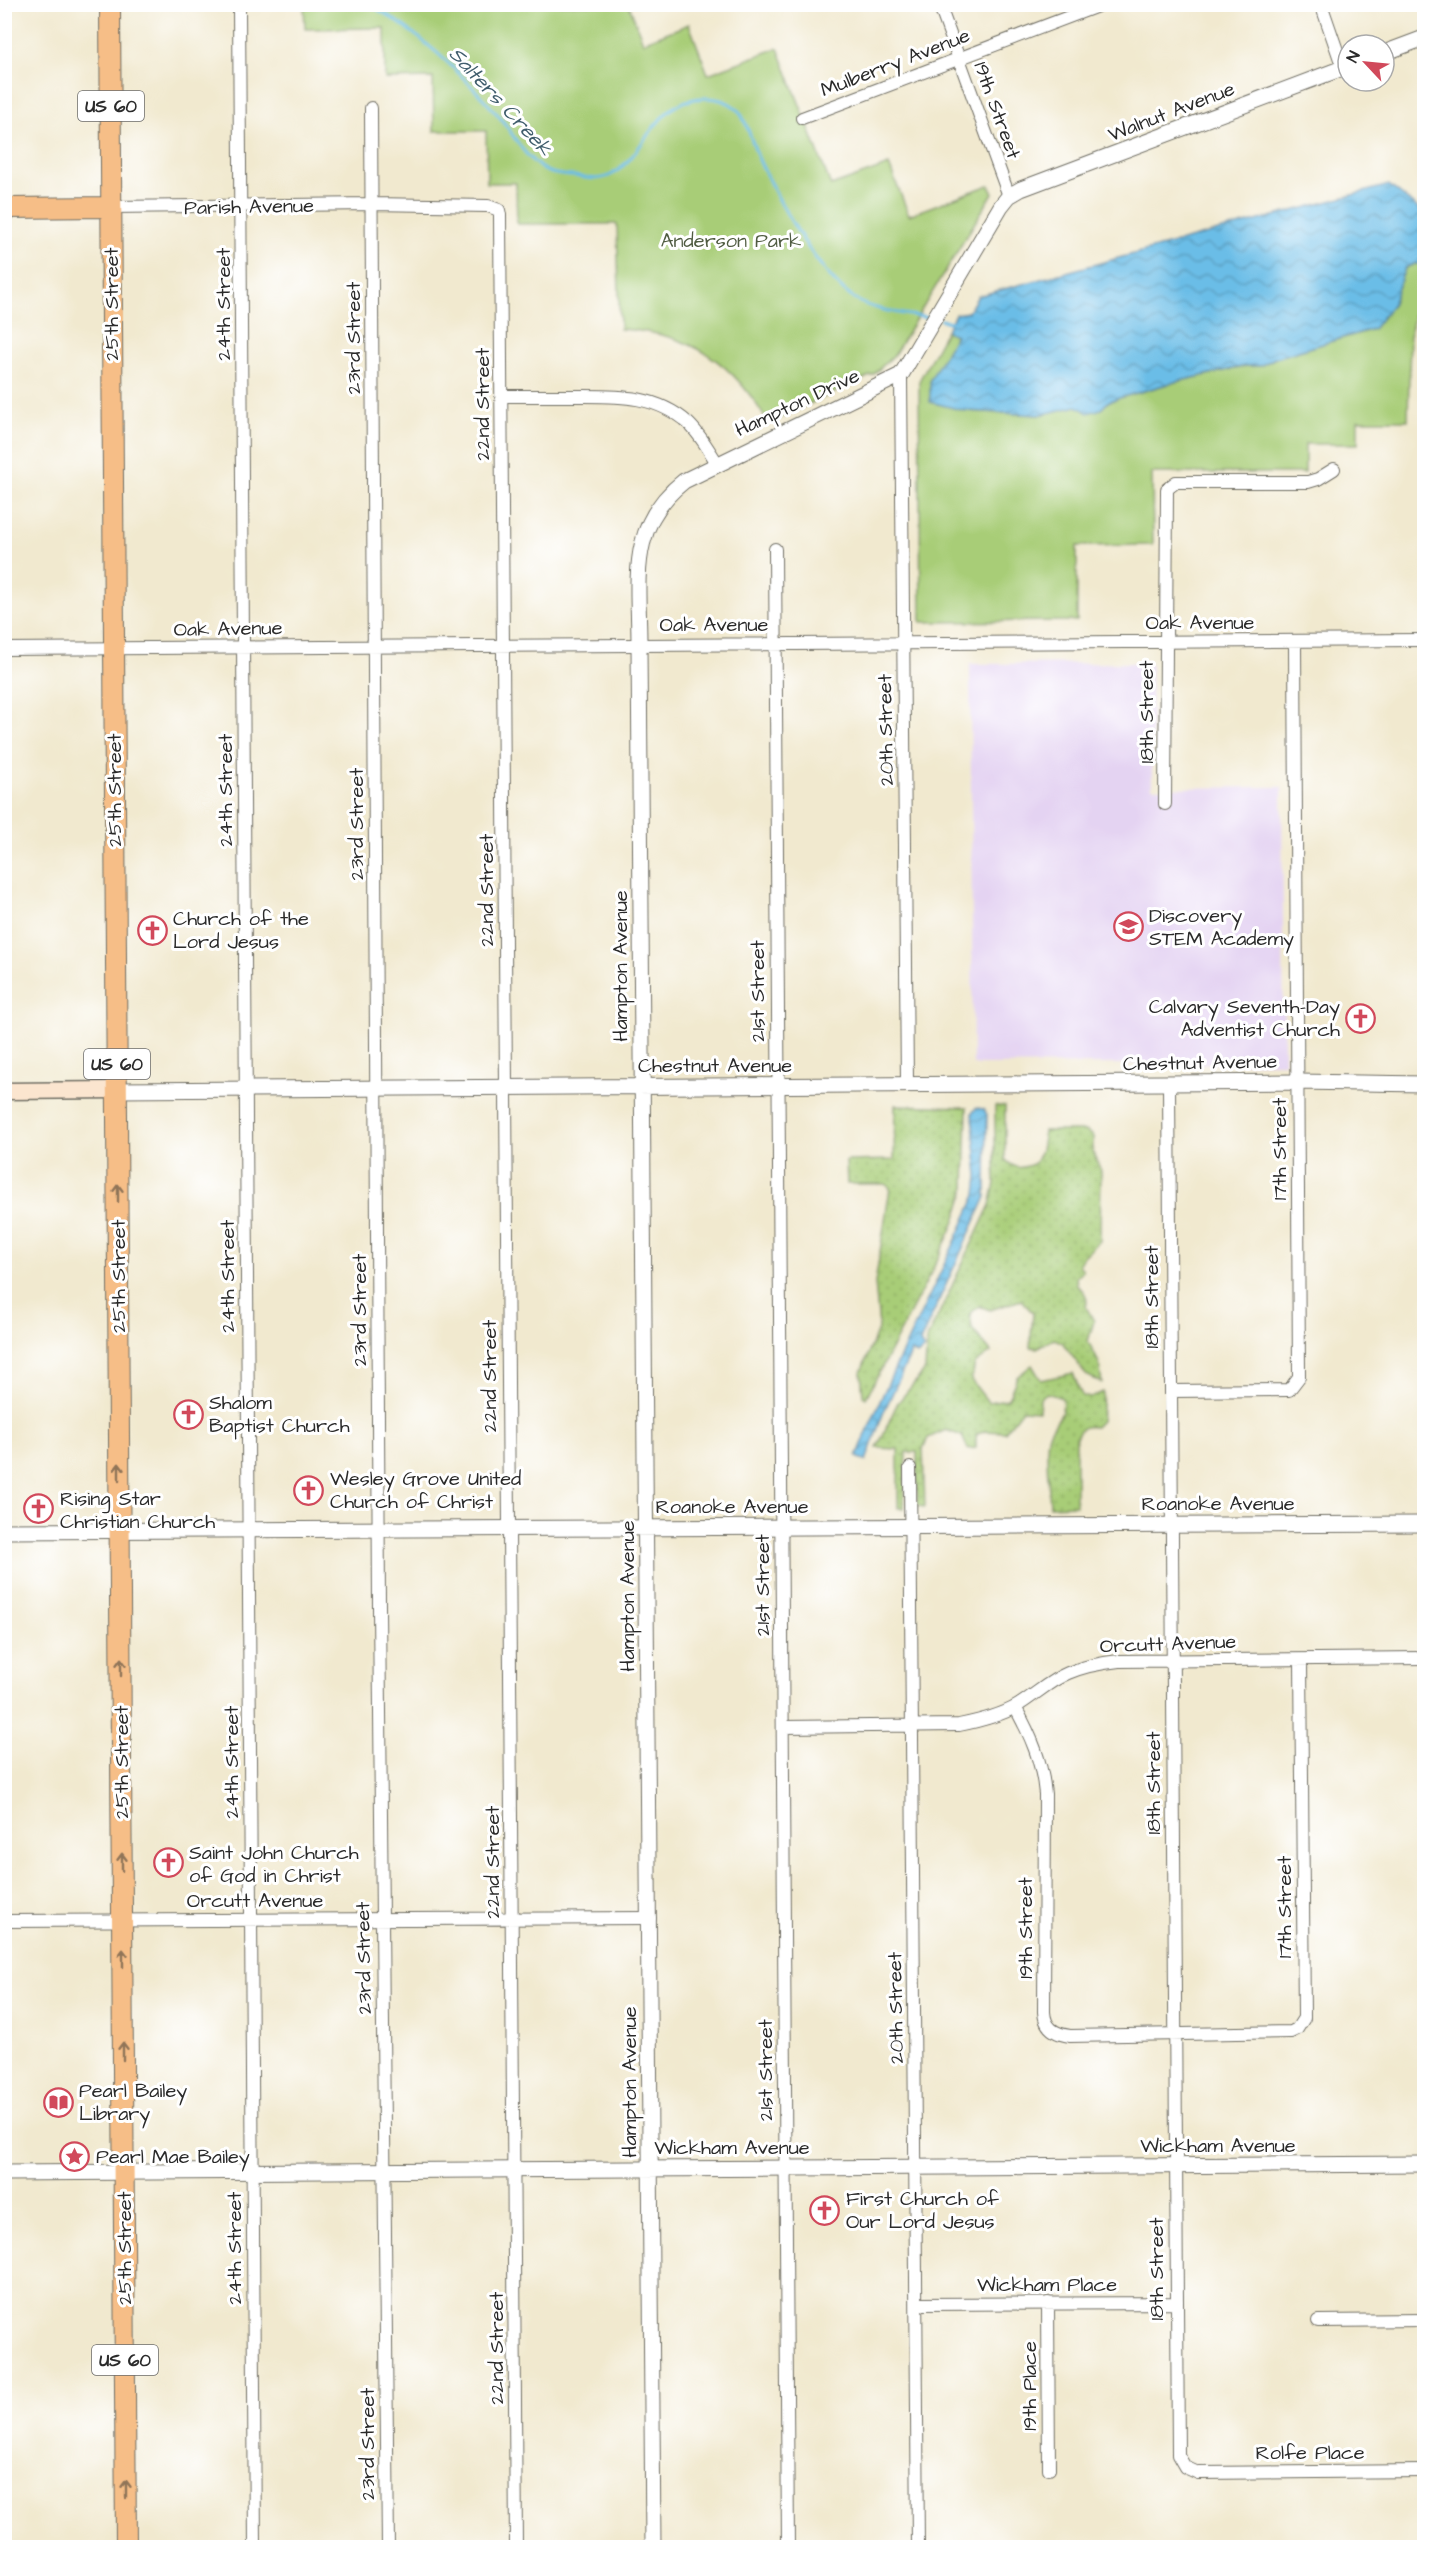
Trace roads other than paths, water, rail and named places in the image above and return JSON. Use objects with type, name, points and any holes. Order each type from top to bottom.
[{"type":"main road","name":"25th Street","points":[[110,4],[126,2547]]},
{"type":"main road","name":"Parish Avenue","points":[[4,208],[111,207]]},
{"type":"main road","name":"Chestnut Avenue","points":[[4,1091],[117,1090]]},
{"type":"street","name":"24th Street","points":[[239,4],[255,2547]]},
{"type":"street","name":"19th Street","points":[[939,4],[1009,196]]},
{"type":"street","name":"Mulberry Avenue","points":[[802,118],[1103,4]]},
{"type":"street","points":[[1321,4],[1336,42]]},
{"type":"street","points":[[1396,49],[1425,38]]},
{"type":"street","name":"Walnut Avenue","points":[[1009,196],[1021,189],[1336,71]]},
{"type":"street","name":"23rd Street","points":[[371,108],[379,1529],[388,2547]]},
{"type":"street","points":[[901,375],[1009,196]]},
{"type":"street","name":"Parish Avenue","points":[[111,207],[372,204],[494,207]]},
{"type":"street","name":"22nd Street","points":[[494,207],[499,210],[500,215],[502,396],[516,2547]]},
{"type":"street","name":"Hampton Drive","points":[[639,644],[639,559],[642,540],[648,525],[663,501],[674,489],[684,481],[717,464],[901,375]]},
{"type":"street","name":"20th Street","points":[[901,375],[908,1085]]},
{"type":"street","points":[[502,396],[623,396],[649,400],[675,413],[688,423],[699,435],[717,464]]},
{"type":"street","name":"18th Street","points":[[1166,804],[1167,489],[1176,482],[1308,482],[1334,469]]},
{"type":"street","name":"21st Street","points":[[775,549],[788,2547]]},
{"type":"street","name":"Oak Avenue","points":[[4,649],[1425,640]]},
{"type":"street","name":"17th Street","points":[[1171,1391],[1289,1390],[1298,1387],[1300,1368],[1295,642]]},
{"type":"street","name":"Hampton Avenue","points":[[639,644],[653,2547]]},
{"type":"street","name":"Chestnut Avenue","points":[[117,1090],[1298,1082],[1417,1082],[1425,1084]]},
{"type":"street","name":"18th Street","points":[[1169,1083],[1178,2455],[1185,2467],[1196,2472]]},
{"type":"street","name":"20th Street","points":[[910,1468],[918,2547]]},
{"type":"street","name":"Roanoke Avenue","points":[[4,1531],[1425,1524]]},
{"type":"street","name":"Orcutt Avenue","points":[[783,1727],[969,1723],[1015,1707],[1050,1682],[1083,1667],[1119,1661],[1425,1658]]},
{"type":"street","name":"17th Street","points":[[1174,2034],[1291,2032],[1301,2024],[1304,2018],[1301,1660]]},
{"type":"street","name":"19th Street","points":[[1015,1707],[1037,1752],[1043,1769],[1046,1794],[1044,2012],[1047,2024],[1052,2030],[1070,2036],[1174,2034]]},
{"type":"street","name":"Orcutt Avenue","points":[[4,1922],[650,1918]]},
{"type":"street","name":"Wickham Avenue","points":[[4,2173],[1425,2164]]},
{"type":"street","name":"19th Place","points":[[1048,2303],[1048,2469]]},
{"type":"street","name":"Wickham Place","points":[[917,2304],[1176,2303]]},
{"type":"street","points":[[1318,2322],[1425,2320]]},
{"type":"street","name":"Rolfe Place","points":[[1196,2472],[1425,2471]]},
{"type":"water","points":[[1389,185],[1424,213],[1424,264],[1414,264],[1405,268],[1392,305],[1373,329],[1275,358],[1260,366],[1246,366],[1171,383],[1109,401],[1101,409],[1088,413],[1077,406],[1039,415],[965,411],[930,402],[930,380],[956,335],[946,331],[955,314],[968,312],[978,296]]},
{"type":"water","points":[[976,1108],[984,1109],[987,1115],[986,1197],[920,1342],[924,1349],[917,1355],[912,1351],[883,1414],[866,1461],[857,1457],[870,1424],[976,1195],[978,1176],[972,1113]]},
{"type":"waterway","name":"Salters Creek","points":[[368,4],[404,26],[438,54],[498,115],[528,156],[545,171],[555,174],[592,179],[607,177],[623,166],[652,129],[674,107],[688,100],[706,98],[729,103],[740,113],[760,162],[790,219],[832,279],[862,303],[886,311],[928,318]]},
{"type":"waterway","name":"Salters Creek","points":[[941,320],[951,322]]},
{"type":"place","name":"Discovery STEM Academy","points":[[1128,926]]},
{"type":"place","name":"Church of the Lord Jesus","points":[[152,930]]},
{"type":"place","name":"Calvary Seventh-Day Adventist Church","points":[[1361,1018]]},
{"type":"place","name":"Shalom Baptist Church","points":[[188,1414]]},
{"type":"place","name":"Wesley Grove United Church of Christ","points":[[309,1490]]},
{"type":"place","name":"Rising Star Christian Church","points":[[39,1509]]},
{"type":"place","name":"Saint John Church of God in Christ","points":[[168,1863]]},
{"type":"place","name":"Pearl Bailey Library","points":[[58,2102]]},
{"type":"place","name":"Pearl Mae Bailey","points":[[75,2156]]},
{"type":"place","name":"First Church of Our Lord Jesus","points":[[825,2210]]},
{"type":"park label","name":"Anderson Park","points":[[731,240]]}]
